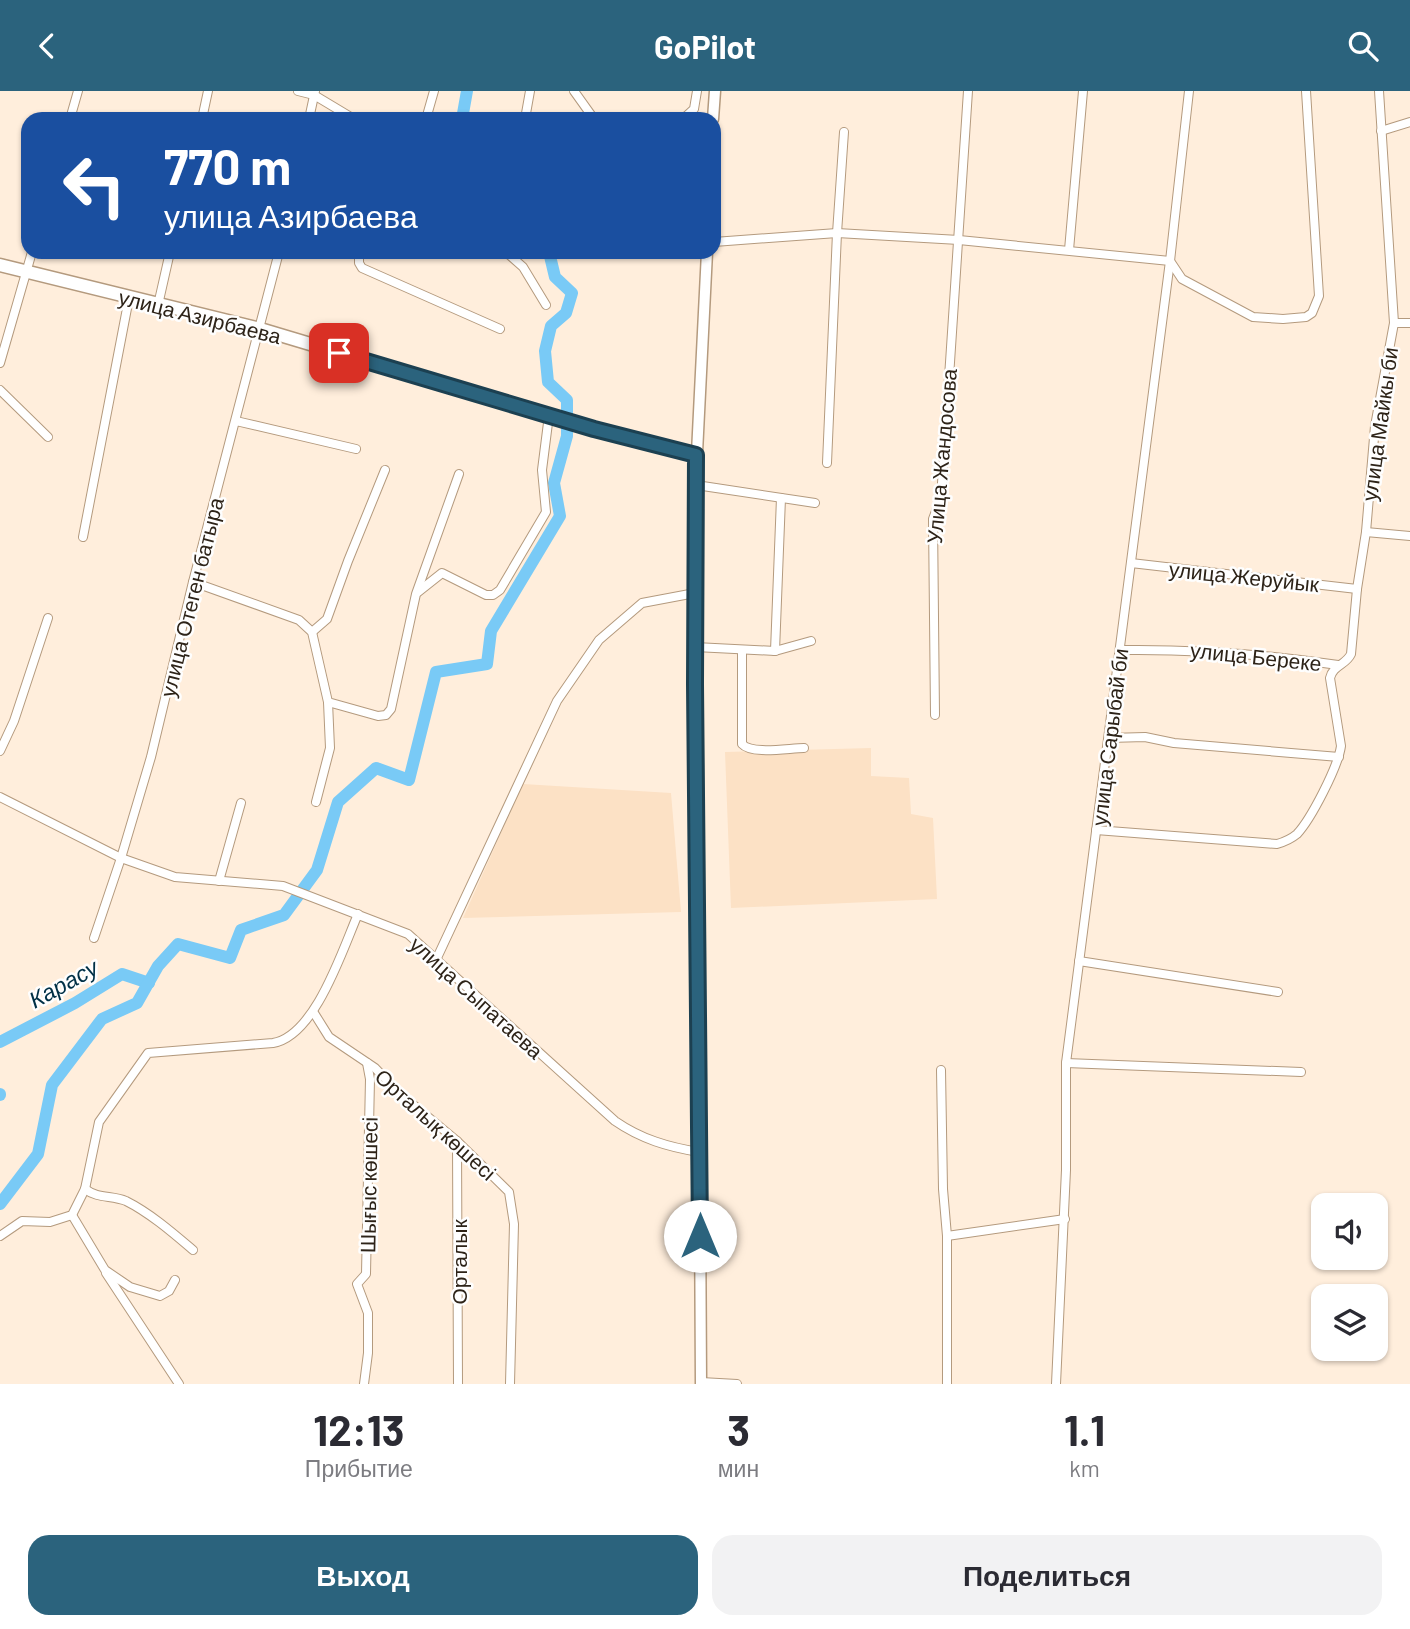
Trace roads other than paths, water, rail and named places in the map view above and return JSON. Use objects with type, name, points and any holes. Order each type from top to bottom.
[{"type":"main road","points":[[714,112],[715,91]]},
{"type":"main road","points":[[701,1383],[695,593],[696,455],[707,259]]},
{"type":"main road","points":[[0,265],[26,273]]},
{"type":"main road","name":"улица Азирбаева","points":[[26,273],[260,329],[594,429],[696,455]]},
{"type":"street","points":[[72,112],[78,91]]},
{"type":"street","points":[[204,112],[208,91]]},
{"type":"street","points":[[298,91],[314,93],[343,112]]},
{"type":"street","points":[[427,112],[434,91]]},
{"type":"street","points":[[526,112],[530,91]]},
{"type":"street","points":[[575,91],[589,112]]},
{"type":"street","points":[[691,112],[694,109],[697,91]]},
{"type":"street","name":"Улица Жандосова","points":[[935,715],[933,519],[941,498],[968,91]]},
{"type":"street","points":[[1069,250],[1083,91]]},
{"type":"street","name":"улица Сарыбай би","points":[[1056,1384],[1065,1219],[1066,1063],[1170,261],[1189,91]]},
{"type":"street","points":[[721,241],[837,233],[959,240],[1170,261],[1182,279],[1248,315],[1283,319],[1306,317],[1312,313],[1319,296],[1306,91]]},
{"type":"street","name":"улица Майкы би","points":[[1338,665],[1347,660],[1350,654],[1366,532],[1375,426],[1394,323],[1380,91]]},
{"type":"street","points":[[310,112],[314,93]]},
{"type":"street","points":[[1381,131],[1410,122]]},
{"type":"street","points":[[827,463],[844,132]]},
{"type":"street","points":[[0,363],[30,259]]},
{"type":"street","points":[[158,305],[168,259]]},
{"type":"street","name":"улица Отеген батыра","points":[[94,938],[152,757],[193,582],[277,259]]},
{"type":"street","points":[[359,259],[362,268],[500,329]]},
{"type":"street","points":[[514,259],[523,267],[546,305]]},
{"type":"street","points":[[83,537],[129,298]]},
{"type":"street","points":[[1394,323],[1410,323]]},
{"type":"street","points":[[0,390],[48,437]]},
{"type":"street","points":[[416,594],[442,573],[485,595],[493,595],[500,590],[545,512],[542,470],[552,416]]},
{"type":"street","points":[[236,421],[356,449]]},
{"type":"street","points":[[312,632],[327,619],[385,470]]},
{"type":"street","points":[[328,702],[378,716],[386,715],[391,709],[416,594],[458,474]]},
{"type":"street","points":[[696,485],[815,503]]},
{"type":"street","points":[[775,652],[781,498]]},
{"type":"street","points":[[1366,532],[1410,536]]},
{"type":"street","name":"улица Жеруйык","points":[[1130,563],[1357,589]]},
{"type":"street","points":[[193,582],[299,620],[312,632],[328,702],[330,748],[316,803]]},
{"type":"street","points":[[436,960],[557,701],[599,640],[642,603],[695,593]]},
{"type":"street","points":[[0,751],[14,720],[48,618]]},
{"type":"street","points":[[695,647],[775,652],[811,641]]},
{"type":"street","name":"улица Береке","points":[[1120,650],[1187,649],[1279,656],[1338,665]]},
{"type":"street","points":[[742,650],[742,744],[754,750],[804,748]]},
{"type":"street","name":"улица Береке","points":[[1338,665],[1330,678],[1341,747],[1339,757]]},
{"type":"street","points":[[1096,830],[1277,844],[1296,834],[1308,818],[1339,757],[1174,743],[1145,737],[1109,738]]},
{"type":"street","name":"улица Сыпатаева","points":[[0,797],[121,858],[175,877],[266,884],[293,889],[408,934],[615,1121],[631,1132],[669,1147],[699,1152]]},
{"type":"street","points":[[219,881],[241,803]]},
{"type":"street","points":[[0,1236],[22,1221],[50,1222],[72,1215],[85,1189],[99,1122],[148,1053],[283,1042],[314,1013],[358,914]]},
{"type":"street","points":[[1079,961],[1278,992]]},
{"type":"street","name":"Орталық көшесі","points":[[314,1013],[329,1037],[383,1075],[410,1103],[457,1141],[506,1188],[513,1206],[510,1384]]},
{"type":"street","name":"Шығыс көшесі","points":[[364,1384],[368,1369],[368,1321],[357,1284],[366,1274],[370,1079],[367,1063]]},
{"type":"street","points":[[1066,1063],[1301,1072]]},
{"type":"street","points":[[941,1070],[943,1189],[947,1236],[947,1384]]},
{"type":"street","name":"Орталык","points":[[457,1141],[458,1384]]},
{"type":"street","points":[[85,1189],[93,1195],[124,1200],[193,1249]]},
{"type":"street","points":[[72,1215],[178,1384]]},
{"type":"street","points":[[947,1236],[1065,1219]]},
{"type":"street","points":[[105,1270],[130,1287],[160,1296],[169,1291],[175,1280]]},
{"type":"street","points":[[701,1383],[737,1384]]},
{"type":"waterway","points":[[463,112],[467,91]]},
{"type":"waterway","points":[[0,1204],[38,1154],[52,1085],[102,1019],[137,1003],[158,966],[178,944],[230,958],[241,930],[284,915],[317,870],[338,802],[376,768],[409,780],[436,672],[487,664],[491,631],[560,516],[554,483],[567,436],[567,400],[548,382],[545,351],[551,326],[566,313],[572,293],[555,277],[551,259]]},
{"type":"waterway","name":"Карасу","points":[[0,1042],[75,1003],[122,974],[149,983]]}]
